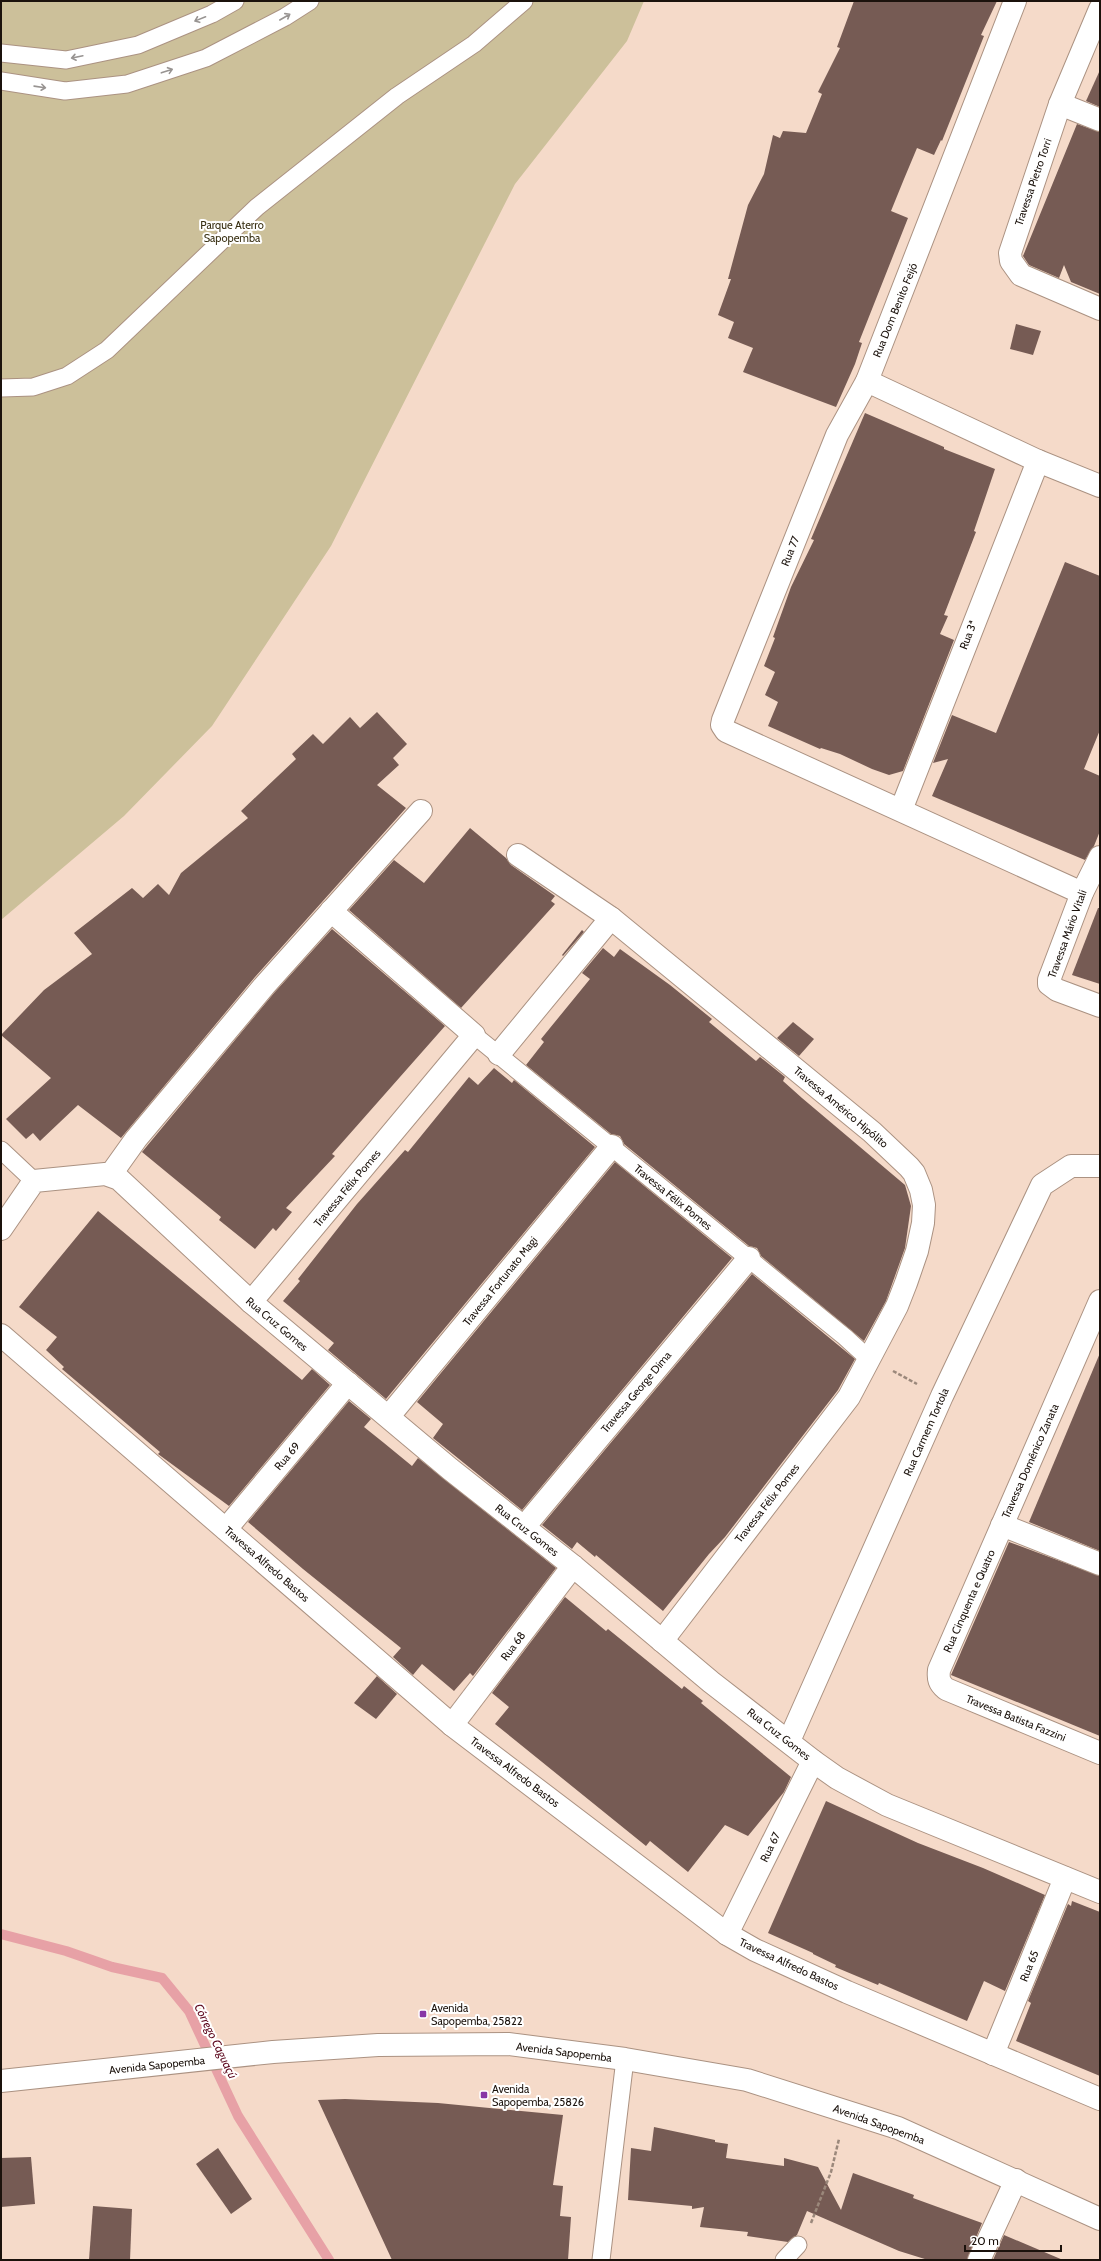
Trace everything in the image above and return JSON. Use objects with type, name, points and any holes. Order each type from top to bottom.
[{"type":"street","name":"Rua Dom Benito Feijó","points":[[867,381],[1015,1]]},
{"type":"street","name":"Travessa Pietro Torri","points":[[1100,9],[1060,104],[1012,243],[1010,261],[1021,275],[1100,309]]},
{"type":"street","points":[[1060,104],[1100,120]]},
{"type":"street","points":[[867,381],[1038,461],[1100,486]]},
{"type":"street","name":"Rua 77","points":[[867,381],[837,435],[728,706],[722,725],[726,730],[901,810]]},
{"type":"street","name":"Rua 3ª","points":[[901,810],[1038,461]]},
{"type":"street","points":[[901,810],[1082,893]]},
{"type":"street","points":[[1,1229],[34,1181],[111,1174],[136,1139],[265,985],[421,811]]},
{"type":"street","name":"Travessa Américo Hipólito","points":[[518,855],[611,918],[872,1132],[914,1174],[924,1205],[923,1223],[917,1252],[897,1306],[869,1359]]},
{"type":"street","name":"Travessa Mário Vitali","points":[[1100,857],[1082,893],[1048,980],[1052,988],[1100,1006]]},
{"type":"street","points":[[331,911],[474,1034]]},
{"type":"street","points":[[499,1054],[611,918]]},
{"type":"street","name":"Travessa Félix Pomes","points":[[251,1302],[474,1034]]},
{"type":"street","name":"Travessa Fortunato Magi","points":[[389,1416],[612,1146]]},
{"type":"street","name":"Rua Carmem Tortola","points":[[789,1741],[942,1396],[1042,1184],[1071,1166],[1100,1166]]},
{"type":"street","name":"Rua Cruz Gomes","points":[[111,1174],[119,1179],[251,1302],[389,1416],[450,1469],[573,1566],[710,1682],[789,1741],[813,1761],[837,1778],[887,1805],[1100,1892]]},
{"type":"street","name":"Travessa George Dima","points":[[524,1527],[748,1258]]},
{"type":"street","name":"Travessa Domênico Zanata","points":[[1100,1301],[1002,1525],[1100,1564]]},
{"type":"street","name":"Travessa Alfredo Bastos","points":[[1,1335],[452,1725],[727,1934],[761,1953],[1100,2099]]},
{"type":"street","name":"Travessa Félix Pomes","points":[[662,1641],[849,1397],[869,1359]]},
{"type":"street","name":"Rua 69","points":[[226,1528],[348,1383]]},
{"type":"street","name":"Rua Cinquenta e Quatro","points":[[938,1677],[939,1670],[1002,1525]]},
{"type":"street","name":"Rua 68","points":[[452,1725],[573,1566]]},
{"type":"street","name":"Travessa Batista Fazzini","points":[[938,1677],[940,1684],[946,1689],[1100,1753]]},
{"type":"street","name":"Rua 67","points":[[727,1934],[813,1761]]},
{"type":"street","name":"Rua 65","points":[[993,2054],[1065,1878]]},
{"type":"street","name":"Avenida Sapopemba","points":[[1,2081],[273,2052],[378,2045],[508,2044],[625,2059],[747,2080],[898,2128],[1100,2219]]},
{"type":"street","points":[[979,2260],[1016,2180]]},
{"type":"lane","points":[[1,53],[66,60],[138,45],[212,14],[235,1]]},
{"type":"lane","points":[[1,81],[65,91],[127,84],[206,58],[285,17],[310,1]]},
{"type":"lane","points":[[1,388],[34,387],[67,376],[107,350],[257,208],[397,96],[474,44],[524,1]]},
{"type":"lane","name":"Travessa Félix Pomes","points":[[474,1034],[869,1359]]},
{"type":"lane","points":[[1,1150],[34,1181]]},
{"type":"lane","points":[[601,2260],[625,2059]]},
{"type":"lane","points":[[784,2260],[798,2244]]},
{"type":"path","points":[[869,1359],[942,1396]]},
{"type":"path","points":[[798,2244],[818,2209],[831,2172],[845,2111]]},
{"type":"green space","name":"Parque Aterro Sapopemba","points":[[1,1],[644,1],[627,41],[515,184],[331,546],[212,726],[124,816],[1,920]]},
{"type":"building","points":[[854,1],[997,1],[981,35],[984,36],[942,141],[941,140],[934,155],[917,148],[891,211],[908,218],[859,342],[862,343],[855,364],[836,407],[743,372],[753,348],[728,338],[734,322],[718,315],[731,279],[728,279],[748,205],[764,174],[773,135],[780,138],[783,131],[806,133],[822,94],[818,92],[840,48],[837,47]]},
{"type":"building","points":[[1100,70],[1100,107],[1086,101]]},
{"type":"building","points":[[1077,124],[1100,132],[1100,294],[1071,282],[1064,265],[1059,278],[1029,265],[1023,256]]},
{"type":"building","points":[[1016,324],[1041,331],[1033,355],[1010,349]]},
{"type":"building","points":[[865,413],[944,447],[944,449],[995,469],[974,531],[976,532],[944,615],[948,616],[940,634],[954,640],[903,771],[889,775],[840,754],[821,748],[820,749],[768,726],[778,702],[765,695],[775,672],[764,666],[775,638],[773,637],[791,587],[814,540],[811,539]]},
{"type":"building","points":[[1065,562],[1100,576],[1100,730],[1084,769],[1100,776],[1100,831],[1094,846],[1085,860],[932,796],[948,759],[933,763],[952,715],[996,733]]},
{"type":"building","points":[[377,712],[407,744],[393,758],[399,765],[377,785],[406,808],[255,977],[121,1138],[78,1105],[40,1141],[33,1133],[26,1139],[6,1119],[51,1078],[1,1035],[44,990],[92,954],[74,933],[132,888],[143,898],[158,884],[169,895],[181,873],[248,818],[241,811],[296,759],[292,754],[313,734],[323,744],[350,717],[360,728]]},
{"type":"building","points":[[470,828],[506,858],[511,865],[555,896],[551,901],[555,904],[461,1008],[349,910],[394,860],[424,883]]},
{"type":"building","points":[[1098,908],[1100,908],[1100,984],[1072,975]]},
{"type":"building","points":[[332,929],[445,1026],[332,1154],[335,1156],[286,1208],[292,1212],[276,1231],[273,1228],[255,1249],[219,1220],[221,1217],[142,1152],[274,993]]},
{"type":"building","points":[[582,930],[584,932],[563,956],[562,955]]},
{"type":"building","points":[[603,948],[614,957],[620,949],[670,985],[712,1019],[709,1022],[756,1061],[760,1057],[785,1077],[783,1081],[905,1185],[911,1206],[905,1248],[886,1301],[864,1341],[761,1256],[757,1248],[749,1246],[624,1144],[620,1136],[611,1134],[526,1065],[544,1042],[541,1039],[590,979],[582,973]]},
{"type":"building","points":[[793,1022],[814,1039],[799,1056],[777,1038]]},
{"type":"building","points":[[494,1068],[512,1083],[514,1080],[595,1147],[386,1399],[328,1350],[334,1343],[283,1301],[300,1281],[298,1279],[357,1204],[405,1150],[408,1152],[469,1077],[478,1085]]},
{"type":"building","points":[[615,1162],[732,1258],[522,1510],[433,1438],[443,1424],[417,1402]]},
{"type":"building","points":[[98,1211],[302,1380],[312,1369],[330,1385],[229,1506],[158,1454],[160,1452],[62,1369],[64,1367],[46,1350],[57,1337],[19,1307]]},
{"type":"building","points":[[752,1274],[855,1359],[838,1390],[725,1537],[709,1554],[663,1611],[596,1555],[595,1557],[577,1542],[572,1549],[542,1525]]},
{"type":"building","points":[[1100,1353],[1100,1551],[1029,1522]]},
{"type":"building","points":[[349,1401],[371,1419],[364,1427],[412,1466],[418,1458],[556,1568],[473,1676],[470,1673],[454,1691],[422,1664],[413,1675],[393,1657],[401,1648],[303,1569],[248,1522]]},
{"type":"building","points":[[1009,1542],[1100,1576],[1100,1736],[951,1675]]},
{"type":"building","points":[[565,1597],[606,1631],[608,1629],[682,1689],[684,1686],[703,1701],[701,1703],[791,1777],[784,1792],[748,1836],[725,1825],[688,1872],[650,1841],[646,1846],[495,1724],[509,1707],[492,1693]]},
{"type":"building","points":[[377,1676],[397,1694],[376,1719],[354,1703]]},
{"type":"building","points":[[826,1801],[918,1843],[983,1868],[1045,1895],[1005,1991],[984,1981],[967,2021],[879,1983],[878,1985],[835,1967],[836,1965],[813,1953],[768,1933]]},
{"type":"building","points":[[1072,1901],[1100,1912],[1100,2076],[1016,2041],[1031,2003],[1028,2001],[1068,1904],[1071,1906]]},
{"type":"building","points":[[345,2099],[438,2103],[563,2115],[553,2185],[563,2186],[560,2216],[571,2217],[568,2260],[392,2260],[318,2100]]},
{"type":"building","points":[[654,2127],[728,2144],[726,2158],[784,2166],[784,2158],[818,2167],[841,2210],[853,2173],[914,2195],[913,2198],[982,2223],[967,2260],[928,2260],[899,2251],[807,2211],[797,2235],[788,2242],[747,2236],[748,2232],[700,2227],[704,2207],[692,2209],[692,2206],[628,2200],[631,2148],[651,2151]]},
{"type":"building","points":[[218,2148],[252,2199],[231,2214],[196,2164]]},
{"type":"building","points":[[31,2157],[35,2204],[1,2207],[1,2158]]},
{"type":"building","points":[[93,2206],[132,2209],[130,2260],[89,2260]]},
{"type":"building","points":[[1004,2235],[1063,2260],[993,2260]]},
{"type":"waterway","name":"Córrego Caguaçú","points":[[1,1934],[66,1951],[112,1967],[162,1978],[189,2011],[238,2116],[329,2260]]},
{"type":"place","name":"Avenida Sapopemba, 25822","points":[[423,2014]]},
{"type":"place","name":"Avenida Sapopemba, 25826","points":[[484,2095]]}]
